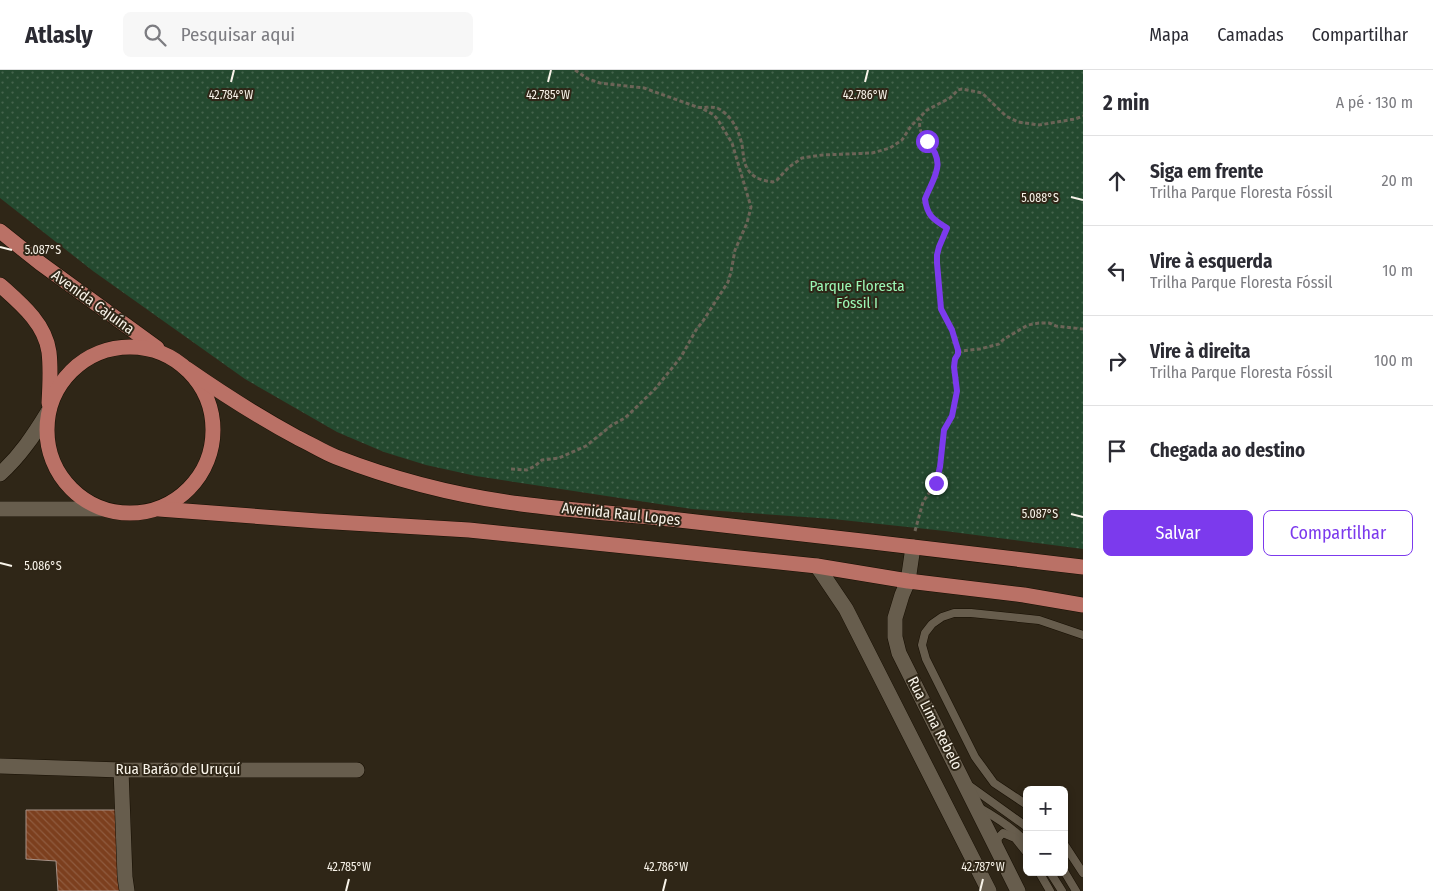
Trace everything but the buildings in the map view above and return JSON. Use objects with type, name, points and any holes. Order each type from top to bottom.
[{"type":"main road","name":"Avenida Cajuína","points":[[0,230],[40,263],[164,354]]},
{"type":"main road","points":[[0,285],[34,318],[44,335],[49,350],[47,442],[56,471],[76,494],[102,509],[121,513],[140,513],[159,509],[327,522],[469,530],[816,566],[908,581],[1024,595],[1083,605]]},
{"type":"main road","points":[[48,409],[62,381],[82,362],[108,350],[136,347],[164,354],[187,369],[204,392],[213,418],[212,447],[202,473],[184,495],[159,509]]},
{"type":"main road","name":"Avenida Raul Lopes","points":[[187,369],[242,406],[332,456],[375,472],[421,485],[520,504],[678,520],[913,540],[932,549],[1083,567]]},
{"type":"street","points":[[0,474],[24,448],[48,409]]},
{"type":"street","points":[[0,509],[102,509]]},
{"type":"street","name":"Rua Lima Rebelo","points":[[913,540],[908,581],[898,607],[895,623],[895,637],[899,653],[1018,891]]},
{"type":"street","name":"Rua Lima Rebelo","points":[[816,566],[846,609],[989,891]]},
{"type":"street","name":"Rua Barão de Uruçuí","points":[[0,766],[121,770],[357,770]]},
{"type":"street","points":[[121,770],[124,877],[127,891]]},
{"type":"street","points":[[972,858],[996,846]]},
{"type":"lane","points":[[1023,802],[994,783],[975,757],[926,659],[922,645],[925,633],[932,624],[942,617],[954,613],[971,613],[1039,620],[1083,635]]},
{"type":"lane","points":[[965,782],[1023,824]]},
{"type":"lane","points":[[976,805],[1023,838]]},
{"type":"lane","points":[[996,846],[998,838],[1003,833],[1014,838],[1023,848]]},
{"type":"lane","points":[[1068,850],[1083,873]]},
{"type":"lane","points":[[1041,876],[1050,891]]},
{"type":"lane","points":[[1053,876],[1062,891]]},
{"type":"lane","points":[[1067,876],[1076,891]]},
{"type":"path","points":[[511,469],[527,470],[542,460],[559,458],[586,446],[607,429],[625,418],[655,389],[681,357],[696,330],[728,282],[736,250],[751,208],[732,143],[718,120],[703,108],[644,88],[600,83],[588,79],[575,70]]},
{"type":"path","points":[[703,108],[717,108],[725,113],[737,130],[742,146],[744,163],[754,177],[773,182],[802,158],[822,155],[872,153],[890,148],[902,140],[911,126],[927,110],[950,98],[958,90],[962,89],[982,93],[1006,116],[1018,122],[1039,125],[1075,120],[1083,116]]},
{"type":"path","points":[[922,116],[918,124],[923,136],[935,153],[938,169],[925,202],[930,217],[947,228],[937,255],[940,305],[952,330],[958,354]]},
{"type":"path","points":[[913,540],[924,502],[938,474],[944,430],[952,416],[957,391],[954,367],[958,354],[961,351],[999,344],[1028,325],[1049,323],[1056,326],[1083,329]]},
{"type":"green space","name":"Parque Floresta Fóssil I","points":[[0,70],[1083,70],[1083,549],[833,519],[692,509],[476,476],[426,465],[384,452],[337,432],[245,379],[93,271],[0,198]]},
{"type":"route","points":[[927,141],[935,153],[938,169],[925,202],[930,217],[947,228],[937,255],[940,305],[952,330],[958,350],[954,367],[957,391],[952,416],[944,430],[940,467],[936,483]]}]
